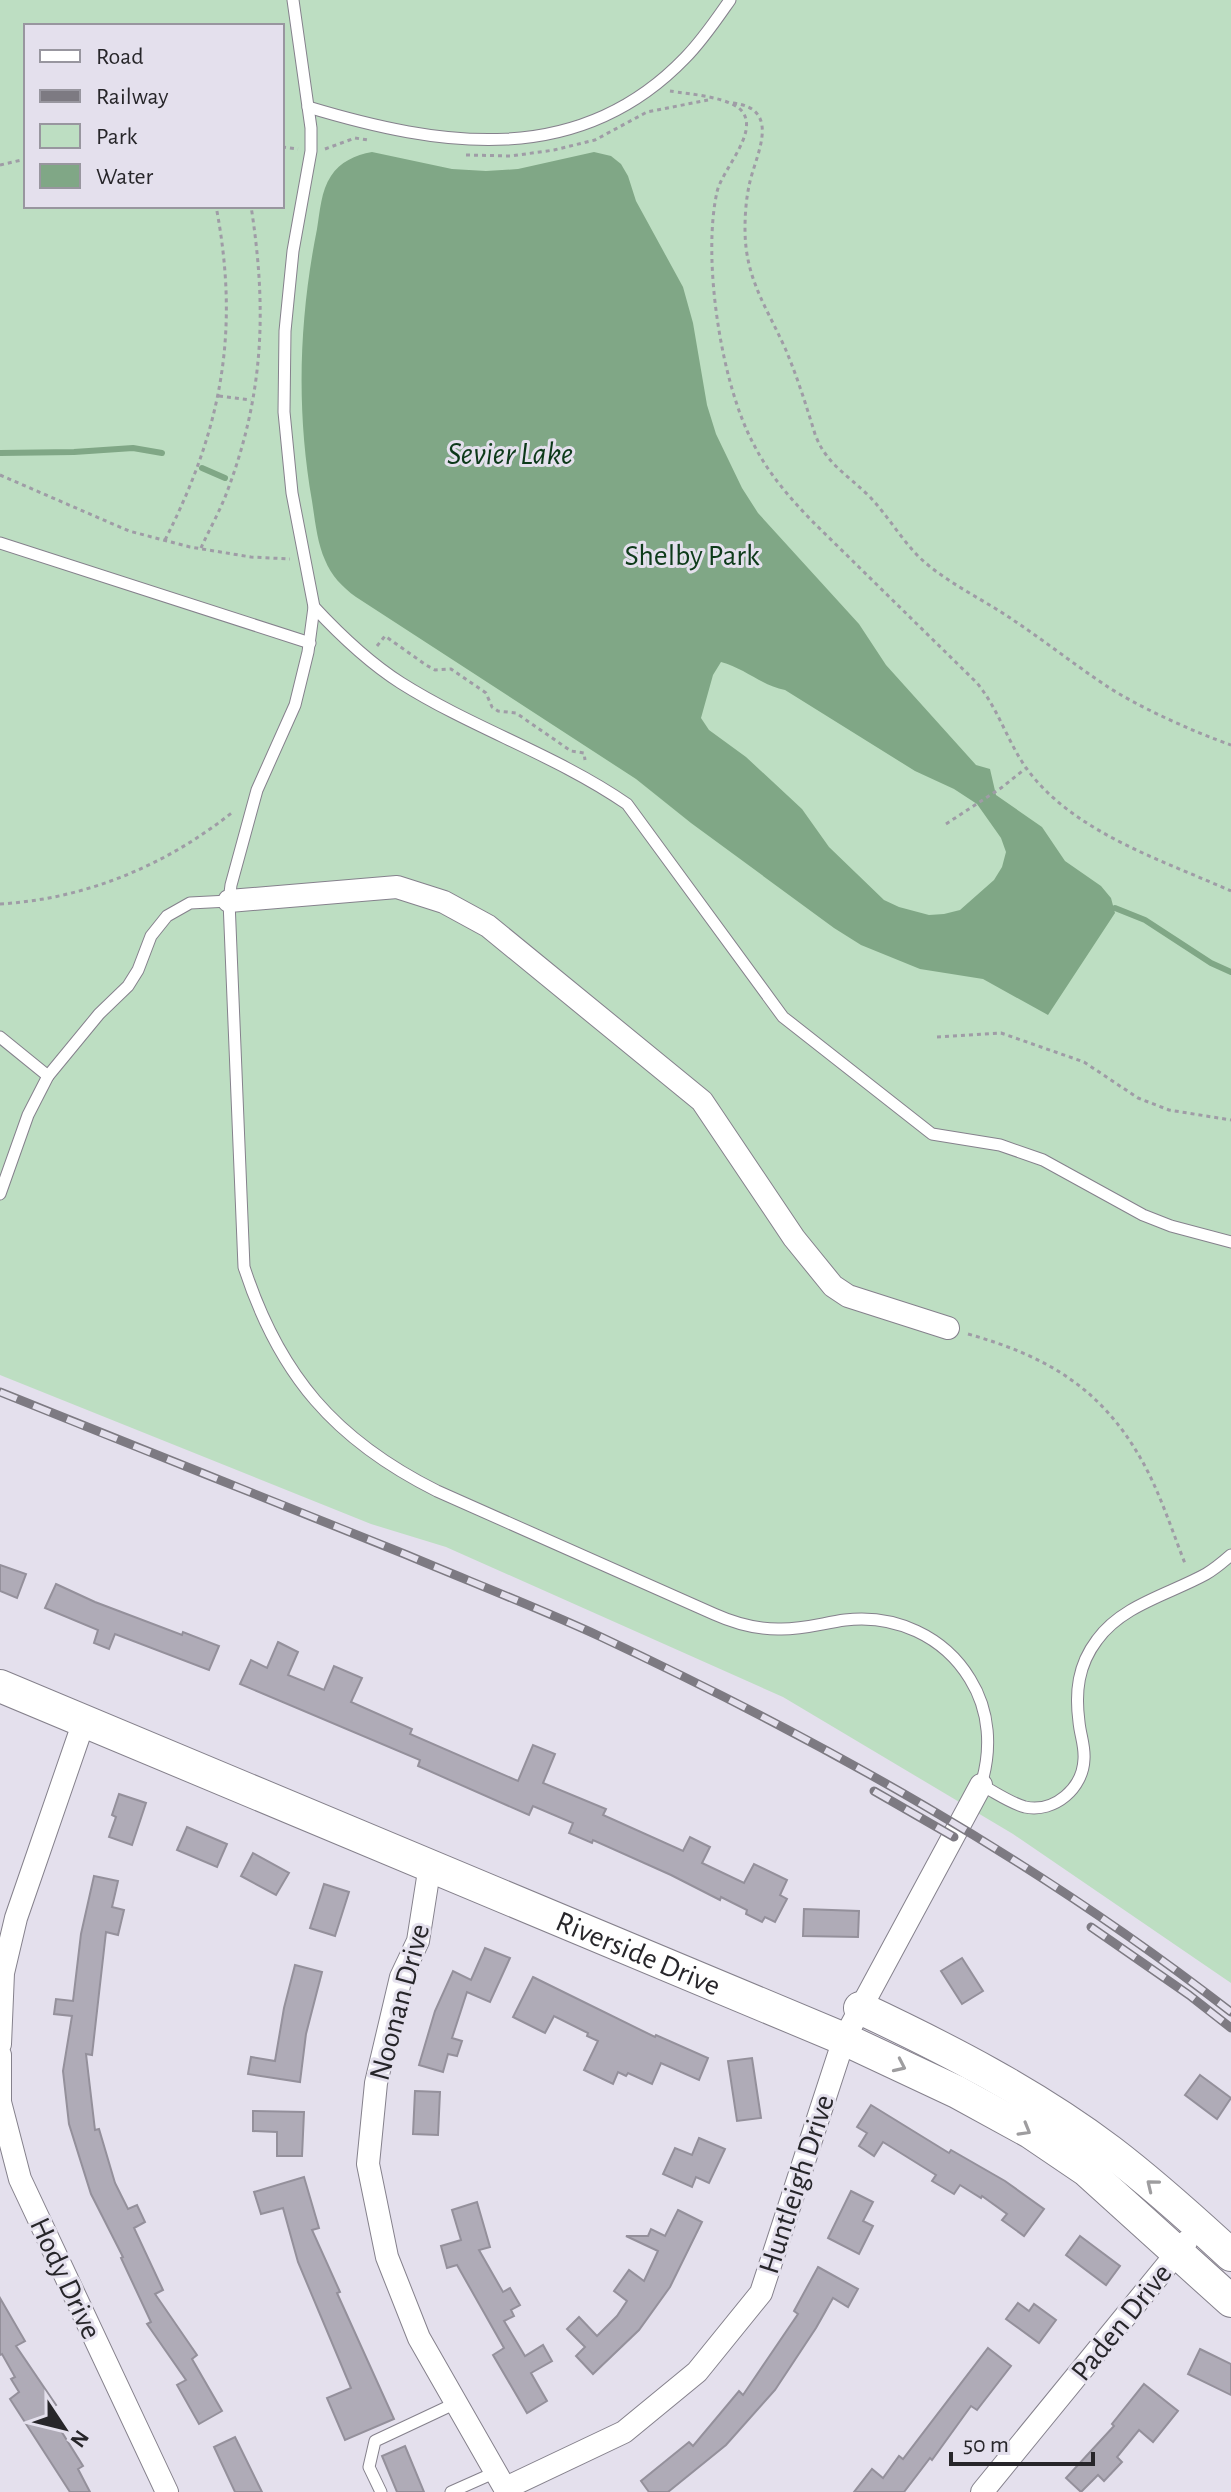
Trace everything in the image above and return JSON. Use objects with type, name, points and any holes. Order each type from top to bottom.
[{"type":"street","points":[[229,901],[397,887],[467,913],[507,941],[702,1101],[794,1238],[833,1286],[848,1296],[948,1328]]},
{"type":"street","name":"Riverside Drive","points":[[0,1686],[844,2039],[957,2092],[1030,2132],[1086,2170],[1231,2301]]},
{"type":"street","points":[[0,2044],[3,1973],[16,1918],[84,1721]]},
{"type":"street","name":"Huntleigh Drive","points":[[503,2484],[624,2432],[697,2372],[761,2293],[844,2039],[981,1785]]},
{"type":"street","name":"Noonan Drive","points":[[430,1865],[418,1941],[401,1977],[376,2083],[368,2164],[387,2257],[419,2338],[503,2484]]},
{"type":"street","points":[[860,2008],[968,2061],[1111,2151],[1231,2255]]},
{"type":"street","name":"Hody Drive","points":[[0,2055],[0,2102],[20,2179],[167,2492]]},
{"type":"street","name":"Paden Drive","points":[[982,2492],[1198,2225]]},
{"type":"lane","points":[[293,0],[311,128],[311,151],[293,251],[285,345],[285,425],[292,493],[314,607],[310,643],[295,705],[257,790],[229,901],[244,1267],[256,1304],[272,1338],[315,1401],[342,1429],[403,1474],[728,1620],[793,1629],[844,1620],[874,1619],[904,1626],[931,1638],[964,1670],[984,1710],[988,1740],[981,1785],[1016,1804],[1031,1808],[1052,1805],[1068,1794],[1078,1780],[1084,1762],[1077,1694],[1081,1669],[1092,1647],[1117,1620],[1209,1573],[1231,1555]]},
{"type":"lane","points":[[308,107],[369,125],[432,137],[495,141],[555,133],[612,112],[651,88],[705,36],[730,0]]},
{"type":"lane","points":[[0,543],[310,643]]},
{"type":"lane","points":[[314,607],[366,658],[422,695],[594,781],[627,804],[783,1017],[932,1134],[1000,1145],[1043,1160],[1143,1215],[1231,1242]]},
{"type":"lane","points":[[0,1194],[28,1115],[48,1076],[99,1014],[128,986],[151,936],[161,922],[190,903],[229,901]]},
{"type":"lane","points":[[0,1037],[48,1076]]},
{"type":"lane","points":[[381,2492],[369,2467],[375,2441],[456,2403]]},
{"type":"lane","points":[[451,2492],[503,2484]]},
{"type":"path","points":[[651,88],[742,104],[759,117],[763,139],[745,209],[751,275],[796,374],[819,443],[829,460],[867,494],[909,546],[934,569],[1015,621],[1107,687],[1231,745]]},
{"type":"path","points":[[731,103],[744,114],[747,128],[717,189],[713,218],[713,285],[730,381],[752,443],[769,471],[789,498],[977,683],[992,703],[1026,769],[1050,795],[1086,823],[1231,891]]},
{"type":"path","points":[[0,165],[24,159]]},
{"type":"path","points":[[165,540],[188,494],[206,446],[219,396],[226,345],[227,293],[223,241],[216,208]]},
{"type":"path","points":[[201,548],[226,494],[245,437],[257,379],[262,319],[260,260],[251,208]]},
{"type":"path","points":[[219,396],[252,401]]},
{"type":"path","points":[[0,475],[129,531],[251,557],[305,561]]},
{"type":"path","points":[[366,658],[385,636],[435,670],[451,669],[486,693],[492,707],[498,711],[516,713],[571,751],[584,753]]},
{"type":"path","points":[[946,824],[1026,769]]},
{"type":"path","points":[[0,904],[63,895],[105,884],[144,868],[220,823],[257,790]]},
{"type":"path","points":[[937,1037],[1001,1033],[1084,1062],[1138,1098],[1169,1110],[1231,1120]]},
{"type":"path","points":[[948,1328],[1008,1345],[1036,1357],[1062,1372],[1108,1412],[1142,1462],[1192,1581]]},
{"type":"green space","name":"Shelby Park","points":[[0,0],[1231,0],[1231,1983],[1013,1834],[783,1697],[446,1547],[371,1524],[0,1375]]},
{"type":"water","name":"Sevier Lake","points":[[594,152],[611,156],[621,164],[636,201],[683,287],[693,323],[707,405],[716,434],[758,513],[859,624],[886,665],[976,765],[990,769],[996,795],[1042,827],[1065,861],[1101,886],[1111,898],[1115,913],[1048,1015],[983,979],[920,969],[861,945],[691,823],[636,779],[356,597],[334,576],[318,538],[307,467],[302,399],[303,331],[311,263],[325,188],[339,167],[366,153],[452,169],[486,171],[518,169]],"holes":[[[721,662],[785,690],[915,771],[954,789],[977,804],[1001,838],[1006,852],[994,880],[960,910],[944,914],[929,915],[884,900],[829,847],[802,809],[746,757],[709,730],[701,718],[713,675]]]},
{"type":"building","points":[[0,1565],[26,1574],[17,1598],[0,1591]]},
{"type":"building","points":[[56,1584],[95,1602],[219,1646],[209,1670],[115,1634],[109,1649],[94,1643],[98,1630],[45,1608]]},
{"type":"building","points":[[278,1642],[298,1652],[288,1675],[324,1690],[334,1666],[362,1678],[351,1702],[412,1729],[410,1734],[518,1781],[533,1745],[555,1754],[543,1783],[606,1809],[603,1815],[683,1851],[690,1837],[710,1847],[702,1863],[744,1883],[754,1864],[787,1880],[780,1895],[787,1899],[775,1922],[765,1917],[762,1922],[746,1914],[747,1910],[721,1897],[720,1900],[593,1840],[592,1843],[569,1833],[573,1823],[533,1806],[529,1815],[418,1766],[420,1760],[240,1684],[251,1660],[267,1668]]},
{"type":"building","points":[[119,1794],[146,1803],[132,1845],[109,1837]]},
{"type":"building","points":[[187,1827],[227,1844],[217,1867],[177,1850]]},
{"type":"building","points":[[253,1853],[289,1873],[276,1895],[241,1876]]},
{"type":"building","points":[[94,1876],[118,1881],[112,1907],[124,1910],[118,1935],[106,1932],[92,2055],[86,2054],[95,2130],[99,2129],[115,2183],[128,2209],[137,2205],[145,2222],[134,2228],[163,2290],[155,2294],[197,2355],[192,2359],[222,2411],[199,2424],[177,2385],[186,2380],[147,2324],[151,2322],[123,2257],[91,2194],[69,2124],[63,2071],[72,2016],[54,2014],[56,1999],[73,2001],[81,1934]]},
{"type":"building","points":[[324,1884],[349,1892],[335,1936],[310,1928]]},
{"type":"building","points":[[804,1909],[859,1911],[858,1937],[803,1936]]},
{"type":"building","points":[[485,1948],[510,1958],[490,2002],[467,1992],[452,2038],[462,2041],[457,2056],[448,2054],[443,2072],[419,2065],[435,2011],[453,1971],[471,1980]]},
{"type":"building","points":[[962,1958],[983,1991],[962,2004],[941,1971]]},
{"type":"building","points":[[295,1965],[322,1972],[306,2034],[300,2082],[248,2074],[251,2057],[275,2061]]},
{"type":"building","points":[[533,1977],[655,2037],[708,2058],[699,2080],[661,2063],[652,2084],[618,2072],[613,2084],[584,2070],[598,2041],[587,2036],[588,2033],[554,2016],[545,2033],[513,2017]]},
{"type":"building","points":[[752,2058],[761,2118],[737,2121],[728,2061]]},
{"type":"building","points":[[1200,2075],[1231,2098],[1217,2119],[1185,2095]]},
{"type":"building","points":[[415,2091],[440,2092],[438,2135],[413,2134]]},
{"type":"building","points":[[871,2105],[949,2153],[951,2150],[1005,2181],[1044,2209],[1024,2236],[1002,2220],[1007,2214],[982,2196],[960,2185],[954,2194],[932,2181],[936,2175],[883,2142],[874,2156],[859,2146],[867,2133],[857,2127]]},
{"type":"building","points":[[253,2111],[304,2112],[302,2156],[277,2156],[277,2132],[253,2131]]},
{"type":"building","points":[[699,2138],[725,2149],[709,2183],[696,2177],[692,2187],[663,2174],[675,2148],[692,2155]]},
{"type":"building","points":[[304,2177],[319,2228],[312,2230],[394,2419],[345,2440],[327,2398],[351,2388],[298,2262],[283,2208],[261,2214],[254,2192]]},
{"type":"building","points":[[851,2191],[873,2202],[863,2221],[873,2226],[859,2254],[828,2238]]},
{"type":"building","points":[[477,2202],[490,2247],[479,2250],[503,2292],[510,2288],[520,2305],[511,2310],[514,2316],[504,2321],[525,2356],[543,2345],[552,2361],[531,2373],[547,2401],[527,2413],[493,2355],[504,2348],[457,2265],[447,2268],[441,2246],[461,2240],[452,2210]]},
{"type":"building","points":[[678,2210],[702,2222],[670,2287],[639,2330],[593,2374],[576,2356],[585,2347],[567,2329],[579,2317],[597,2336],[617,2316],[627,2301],[614,2291],[629,2270],[644,2281],[658,2251],[626,2236],[648,2236],[651,2229],[665,2236]]},
{"type":"building","points":[[1080,2236],[1120,2266],[1106,2285],[1066,2255]]},
{"type":"building","points":[[818,2267],[858,2289],[848,2307],[833,2298],[775,2390],[726,2445],[668,2492],[649,2492],[641,2481],[689,2442],[693,2446],[739,2391],[743,2395],[798,2314],[794,2311]]},
{"type":"building","points":[[0,2298],[25,2341],[16,2346],[56,2405],[48,2410],[83,2466],[78,2469],[90,2492],[70,2492],[10,2399],[19,2392],[11,2379],[15,2377],[0,2355]]},
{"type":"building","points":[[1018,2303],[1029,2311],[1034,2304],[1056,2320],[1039,2343],[1006,2319]]},
{"type":"building","points":[[988,2348],[1011,2366],[977,2410],[971,2406],[932,2460],[930,2458],[904,2492],[854,2492],[872,2469],[883,2478],[899,2456],[903,2459]]},
{"type":"building","points":[[1200,2349],[1231,2364],[1231,2395],[1188,2374]]},
{"type":"building","points":[[1144,2384],[1178,2411],[1153,2442],[1139,2430],[1117,2457],[1122,2462],[1104,2481],[1098,2475],[1081,2492],[1066,2478],[1114,2426],[1112,2424]]},
{"type":"building","points":[[235,2437],[262,2492],[235,2492],[214,2447]]},
{"type":"building","points":[[405,2446],[424,2492],[397,2492],[382,2456]]},
{"type":"waterway","points":[[0,453],[133,448],[162,453]]},
{"type":"waterway","points":[[202,468],[225,478]]},
{"type":"waterway","points":[[1115,908],[1145,920],[1211,963],[1231,972]]},
{"type":"railway","points":[[0,1392],[527,1605],[599,1636],[764,1717],[926,1806],[1004,1854],[1082,1904],[1231,2012]]},
{"type":"railway","points":[[874,1791],[954,1837]]},
{"type":"railway","points":[[1091,1927],[1231,2028]]}]
